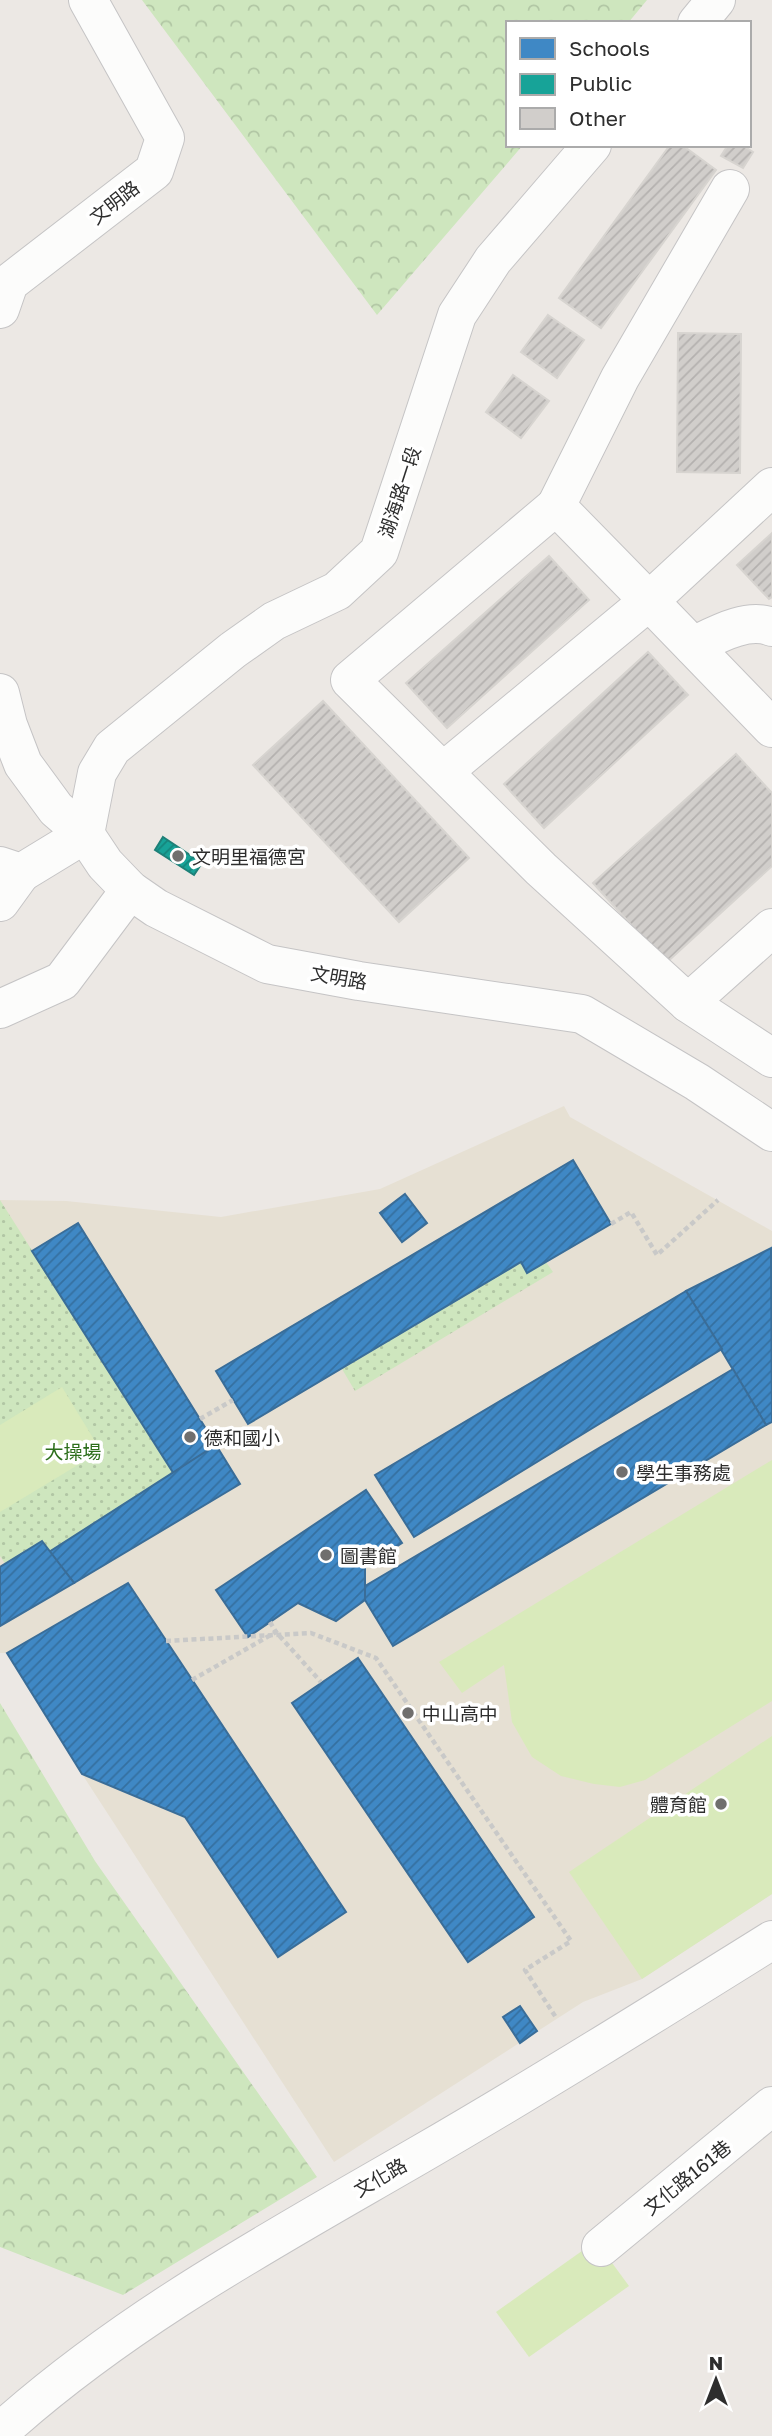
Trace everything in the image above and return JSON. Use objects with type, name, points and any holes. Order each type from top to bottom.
[{"type":"street","name":"文明路","points":[[0,309],[9,283],[154,171],[165,138],[88,0]]},
{"type":"street","points":[[699,21],[716,0]]},
{"type":"street","name":"湖海路一段","points":[[85,834],[97,773],[112,748],[233,650],[274,621],[337,591],[379,552],[457,315],[493,260],[590,147]]},
{"type":"street","points":[[730,189],[620,378],[556,506],[350,680],[541,869],[688,1003],[772,1058]]},
{"type":"street","points":[[444,771],[649,601],[772,487]]},
{"type":"street","points":[[556,506],[772,728]]},
{"type":"street","points":[[693,646],[727,630],[763,623],[772,627]]},
{"type":"street","name":"文明路","points":[[0,693],[8,725],[23,764],[56,809],[85,834],[105,864],[131,890],[156,908],[267,964],[359,981],[582,1014],[697,1082],[772,1132]]},
{"type":"street","points":[[7,880],[85,834]]},
{"type":"street","points":[[0,1009],[62,981],[131,890]]},
{"type":"street","points":[[688,1003],[772,928]]},
{"type":"street","name":"文化路","points":[[8,2432],[136,2324],[207,2277],[526,2093],[772,1940]]},
{"type":"street","name":"文化路161巷","points":[[601,2247],[772,2106]]},
{"type":"path","points":[[611,1224],[631,1212],[657,1255],[718,1200]]},
{"type":"path","points":[[200,1419],[233,1400]]},
{"type":"path","points":[[270,1622],[321,1682]]},
{"type":"path","points":[[192,1680],[276,1632]]},
{"type":"path","points":[[166,1641],[311,1633],[376,1658],[571,1941],[525,1970],[557,2019]]},
{"type":"shaded area","name":"中山高中","points":[[564,1106],[570,1117],[772,1231],[772,1894],[642,1979],[583,2002],[334,2162],[82,1774],[7,1653],[0,1653],[0,1200],[66,1201],[221,1217],[380,1189]]},
{"type":"green space","points":[[142,0],[647,0],[630,21],[506,21],[506,147],[521,147],[377,315]]},
{"type":"green space","name":"大操場","points":[[0,1200],[174,1474],[49,1552],[42,1542],[6,1565],[0,1556]]},
{"type":"green space","points":[[521,1262],[528,1273],[546,1262],[553,1272],[355,1391],[342,1369]]},
{"type":"green space","points":[[62,1387],[101,1451],[0,1512],[0,1425]]},
{"type":"green space","points":[[772,1460],[772,1701],[645,1780],[620,1787],[561,1776],[532,1757],[512,1722],[504,1665],[462,1693],[439,1662]]},
{"type":"green space","points":[[0,1703],[95,1861],[317,2177],[123,2295],[0,2247]]},
{"type":"green space","name":"體育館","points":[[772,1736],[772,1894],[642,1979],[569,1872]]},
{"type":"green space","points":[[596,2241],[629,2286],[529,2357],[496,2312]]},
{"type":"building: Schools","points":[[573,1160],[611,1224],[527,1273],[521,1262],[248,1424],[216,1371]]},
{"type":"building: Schools","points":[[405,1194],[427,1223],[402,1242],[380,1213]]},
{"type":"building: Schools","points":[[78,1223],[216,1445],[174,1474],[32,1251]]},
{"type":"building: Schools","points":[[771,1248],[772,1422],[766,1425],[686,1291]]},
{"type":"building: Schools","points":[[686,1291],[722,1349],[414,1537],[375,1475]]},
{"type":"building: Schools","points":[[733,1369],[766,1425],[393,1646],[365,1600],[365,1586]]},
{"type":"building: Schools","points":[[216,1445],[240,1484],[74,1583],[49,1552]]},
{"type":"building: Schools","name":"圖書館","points":[[366,1490],[402,1543],[365,1567],[365,1600],[336,1621],[298,1603],[248,1637],[216,1590]]},
{"type":"building: Schools","points":[[42,1541],[74,1583],[0,1626],[0,1567]]},
{"type":"building: Schools","points":[[128,1583],[346,1912],[278,1957],[185,1817],[82,1774],[7,1653]]},
{"type":"building: Schools","points":[[358,1658],[534,1917],[468,1962],[292,1703]]},
{"type":"building: Schools","points":[[520,2006],[537,2031],[520,2043],[503,2017]]},
{"type":"building: Public","name":"文明里福德宮","points":[[163,837],[202,863],[194,875],[155,850]]},
{"type":"building: Other","points":[[669,147],[685,147],[716,170],[601,328],[559,298]]},
{"type":"building: Other","points":[[727,147],[745,147],[753,152],[743,168],[721,156]]},
{"type":"building: Other","points":[[548,315],[584,340],[557,378],[521,352]]},
{"type":"building: Other","points":[[678,333],[741,334],[740,473],[677,472]]},
{"type":"building: Other","points":[[513,375],[549,401],[521,438],[486,412]]},
{"type":"building: Other","points":[[772,533],[772,597],[769,599],[737,565]]},
{"type":"building: Other","points":[[549,556],[589,600],[447,728],[406,683]]},
{"type":"building: Other","points":[[648,652],[688,695],[544,828],[504,784]]},
{"type":"building: Other","points":[[323,701],[469,858],[399,922],[253,765]]},
{"type":"building: Other","points":[[736,754],[772,793],[772,866],[666,963],[593,883]]},
{"type":"place","name":"文明里福德宮","points":[[178,856]]},
{"type":"place","name":"德和國小","points":[[190,1437]]},
{"type":"place","name":"學生事務處","points":[[622,1472]]},
{"type":"place","name":"圖書館","points":[[326,1555]]},
{"type":"place","name":"中山高中","points":[[408,1713]]},
{"type":"place","name":"體育館","points":[[721,1804]]}]
